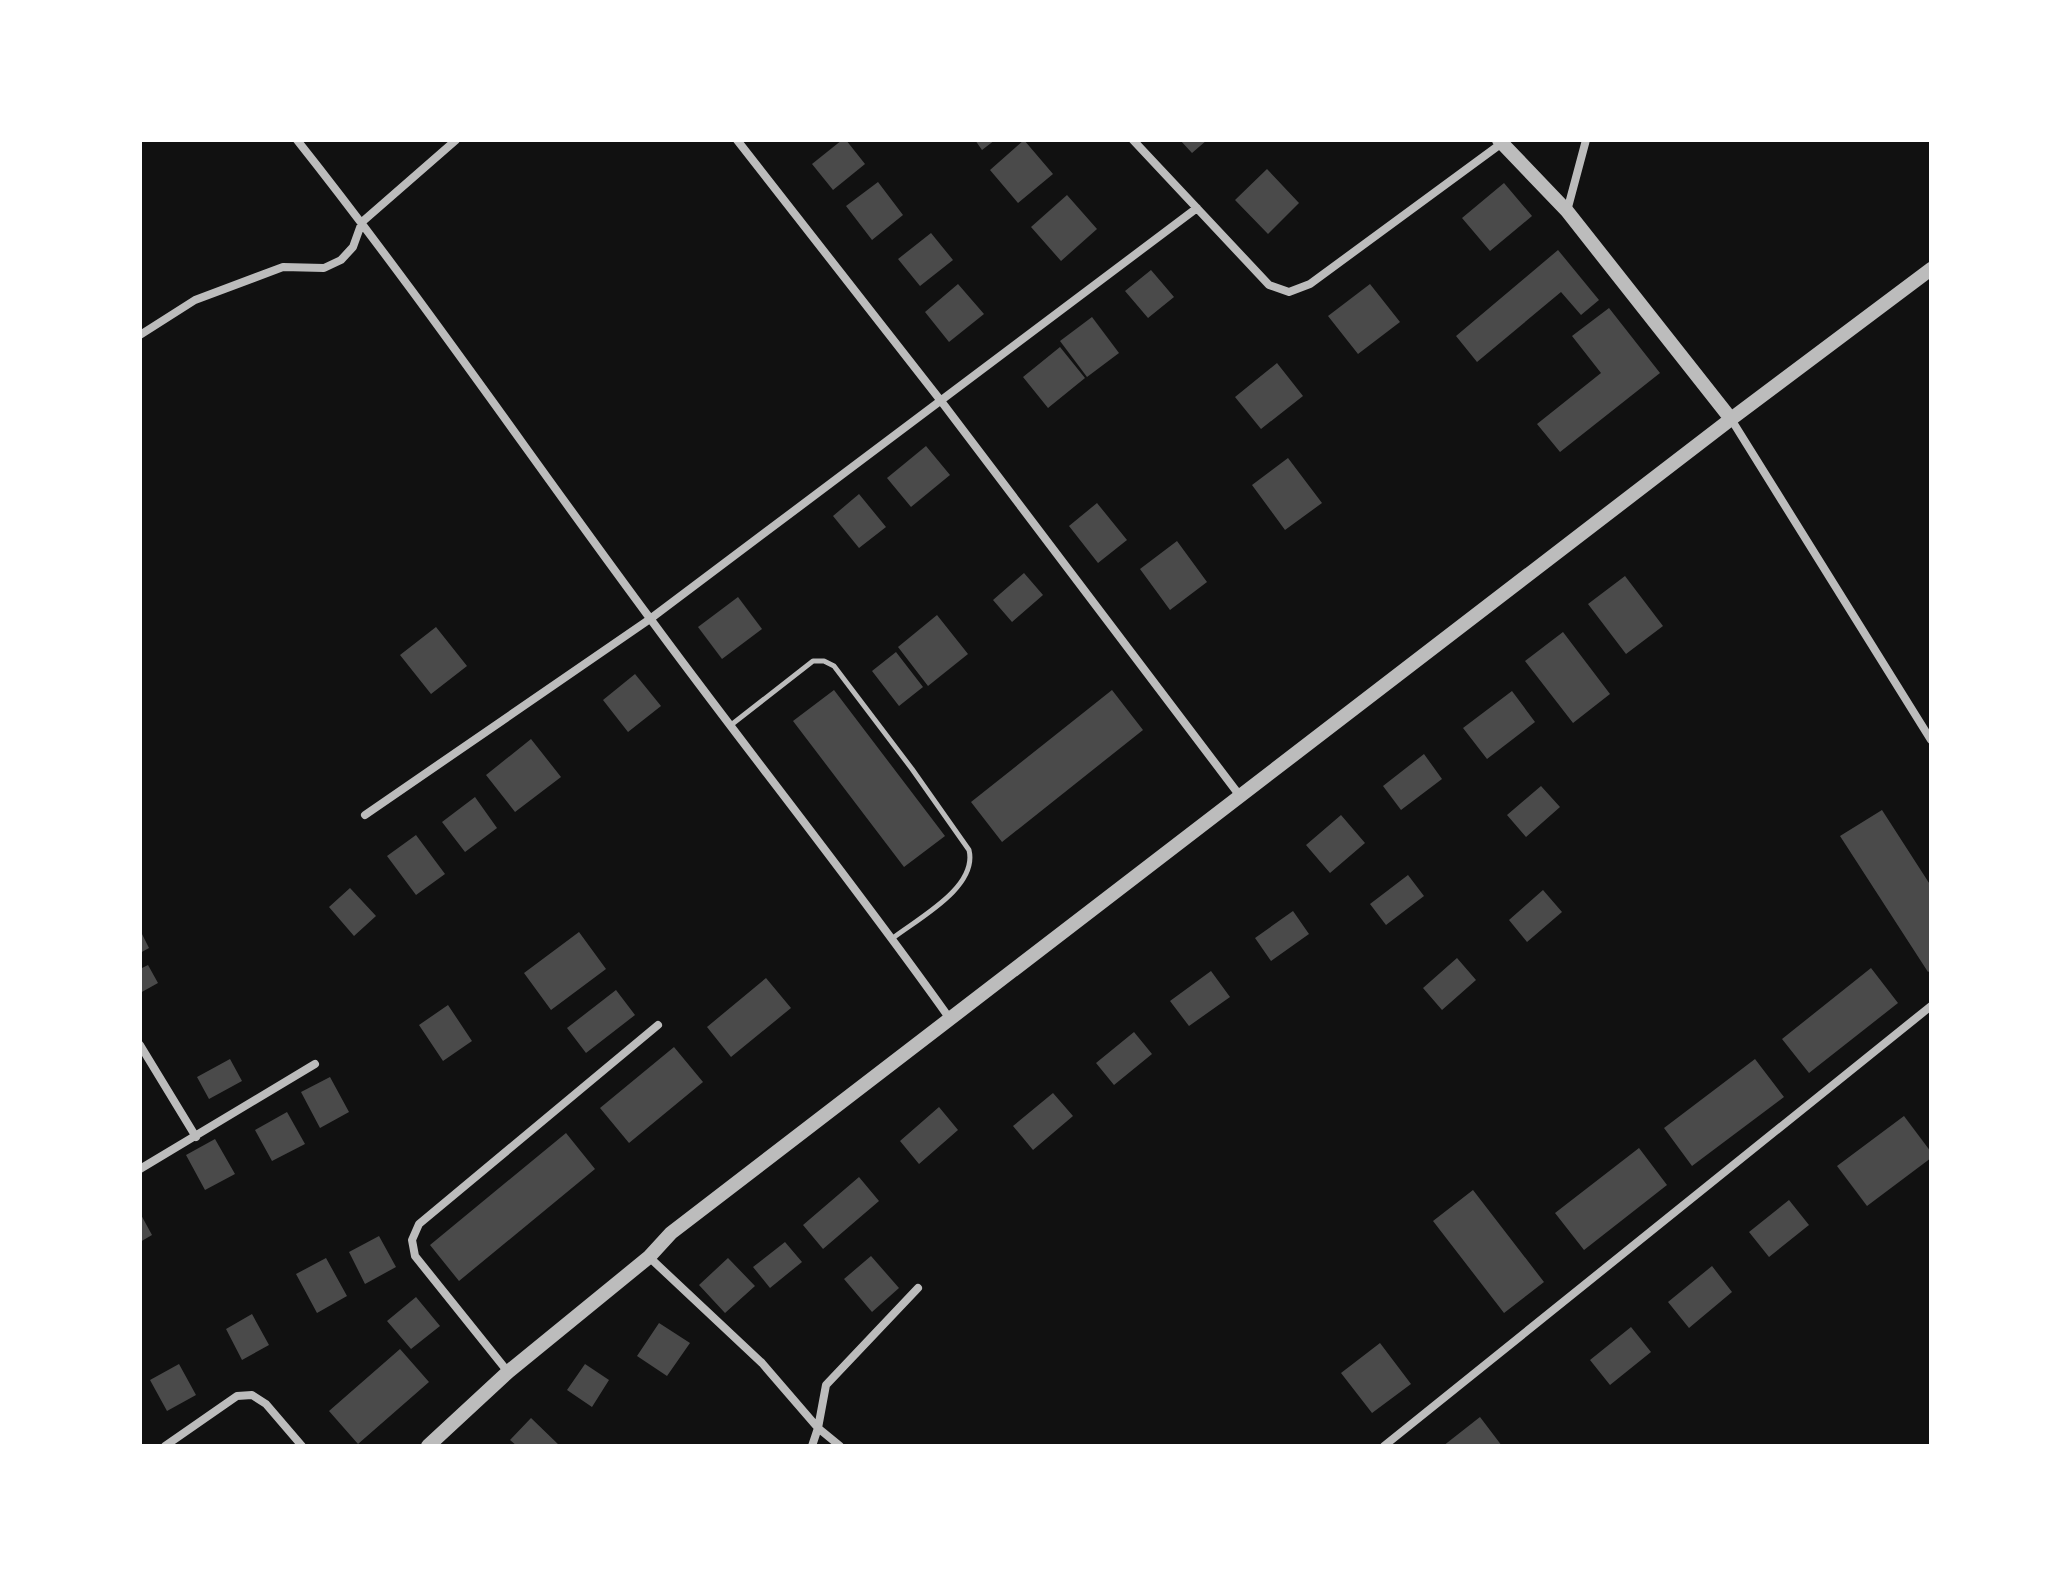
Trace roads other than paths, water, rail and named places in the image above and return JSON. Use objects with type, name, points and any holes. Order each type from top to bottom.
[{"type":"street","points":[[297,140],[362,222],[650,619],[893,938],[950,1019]]},
{"type":"street","points":[[140,335],[195,300],[224,289],[283,267],[324,268],[341,260],[353,247],[362,222],[456,140]]},
{"type":"street","points":[[737,140],[941,401],[1240,796]]},
{"type":"street","points":[[1133,140],[1269,285],[1289,292],[1310,284],[1501,141],[1567,211],[1731,419],[1931,740]]},
{"type":"street","points":[[1567,211],[1586,140]]},
{"type":"street","points":[[365,815],[650,619],[1197,208]]},
{"type":"street","points":[[428,1446],[508,1372],[649,1257],[671,1233],[1931,269]]},
{"type":"street","points":[[1384,1446],[1931,1006]]},
{"type":"street","points":[[508,1372],[415,1256],[412,1240],[419,1224],[658,1025]]},
{"type":"street","points":[[140,1045],[196,1137]]},
{"type":"street","points":[[140,1169],[315,1064]]},
{"type":"street","points":[[649,1257],[762,1363],[818,1428],[840,1446]]},
{"type":"street","points":[[812,1446],[826,1385],[918,1288]]},
{"type":"street","points":[[165,1446],[237,1396],[252,1395],[266,1404],[302,1446]]},
{"type":"lane","points":[[731,725],[813,661],[824,661],[834,666],[895,746],[969,850],[972,862],[961,886],[893,938]]}]
